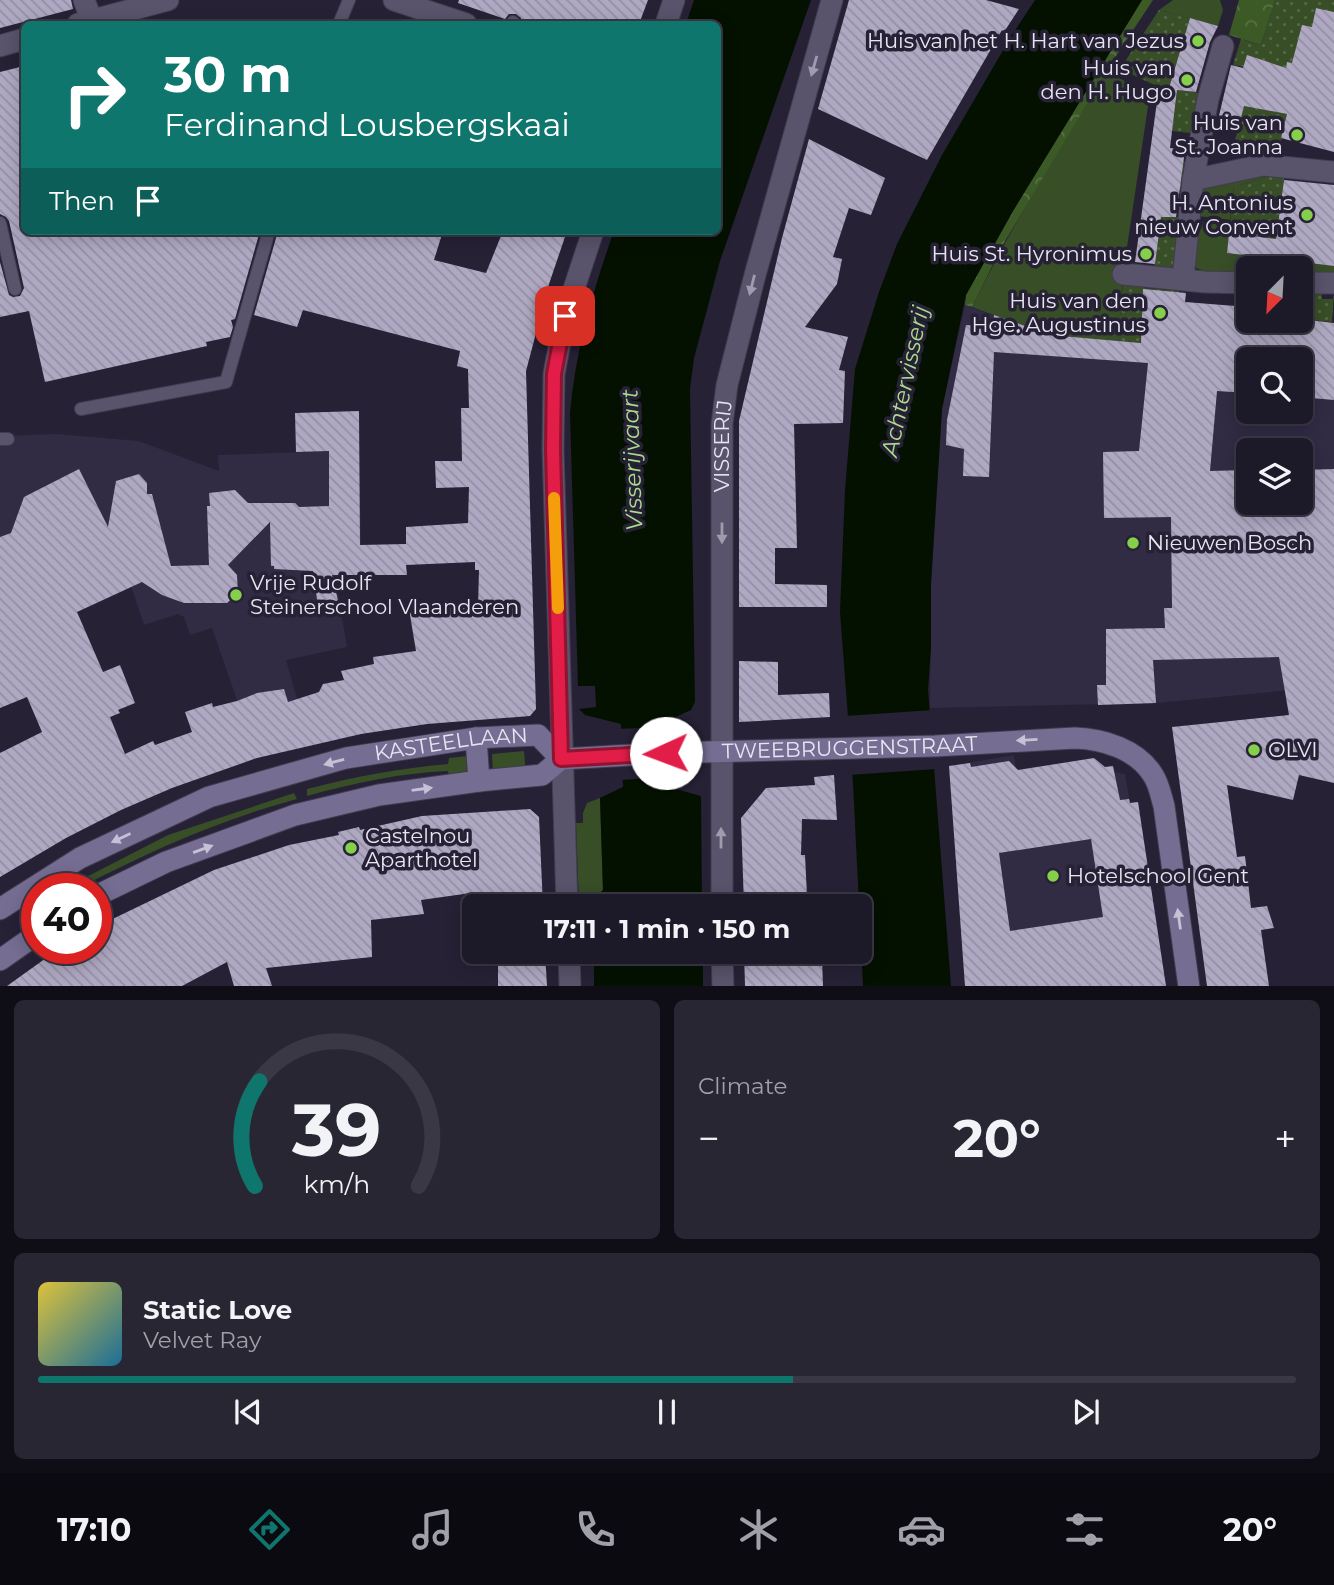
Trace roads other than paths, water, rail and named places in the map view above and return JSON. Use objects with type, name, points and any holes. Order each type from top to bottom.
[{"type":"street","points":[[84,0],[85,21]]},
{"type":"street","points":[[92,21],[168,0]]},
{"type":"street","points":[[394,0],[457,21]]},
{"type":"street","points":[[667,21],[674,0]]},
{"type":"street","name":"VISSERIJ","points":[[722,894],[722,424],[727,385],[755,275],[832,0]]},
{"type":"street","points":[[0,46],[21,40]]},
{"type":"street","points":[[1183,279],[1193,180],[1208,99],[1223,46]]},
{"type":"street","points":[[1193,180],[1263,165],[1334,172]]},
{"type":"street","points":[[567,894],[553,449],[554,374],[565,316],[592,235]]},
{"type":"street","points":[[1124,274],[1236,283]]},
{"type":"street","points":[[1313,283],[1334,283]]},
{"type":"street","name":"KASTEELLAAN","points":[[0,909],[80,858],[209,797],[346,758],[477,738],[538,735],[561,759],[542,775],[379,795],[295,815],[166,862],[112,888]]},
{"type":"street","points":[[477,738],[479,781]]},
{"type":"street","name":"TWEEBRUGGENSTRAAT","points":[[561,759],[666,753],[935,746],[1062,738],[1095,739],[1115,745],[1137,758],[1153,774],[1159,789],[1164,806],[1189,986]]},
{"type":"street","points":[[0,960],[21,945]]},
{"type":"street","points":[[569,964],[570,986]]},
{"type":"street","points":[[722,964],[723,986]]},
{"type":"lane","points":[[340,21],[349,0]]},
{"type":"lane","points":[[0,223],[15,289]]},
{"type":"lane","points":[[81,408],[226,382],[268,235]]},
{"type":"water","name":"Visserijvaart","points":[[694,0],[811,0],[720,261],[694,358],[690,389],[695,702],[691,710],[660,724],[665,786],[701,796],[702,894],[599,894],[603,890],[600,798],[623,787],[621,724],[585,715],[579,709],[596,707],[595,686],[578,686],[570,413],[576,366],[586,321],[613,235],[721,235],[721,21],[687,21]]},
{"type":"water","name":"Achtervisserij","points":[[1035,0],[1142,0],[1013,211],[966,295],[942,409],[931,584],[928,690],[951,986],[863,986],[862,964],[872,964],[872,894],[858,894],[840,612],[845,490],[855,369],[897,244],[942,155]]},
{"type":"water","points":[[594,964],[703,964],[703,986],[594,986]]},
{"type":"place","name":"Huis van het H. Hart van Jezus","points":[[1198,41]]},
{"type":"place","name":"Huis van den H. Hugo","points":[[1187,80]]},
{"type":"place","name":"Huis van St. Joanna","points":[[1297,135]]},
{"type":"place","name":"H. Antonius nieuw Convent","points":[[1307,215]]},
{"type":"place","name":"Huis St. Hyronimus","points":[[1146,254]]},
{"type":"place","name":"Huis van den Hge. Augustinus","points":[[1160,313]]},
{"type":"place","name":"Nieuwen Bosch","points":[[1133,543]]},
{"type":"place","name":"Vrije Rudolf Steinerschool Vlaanderen","points":[[236,595]]},
{"type":"place","name":"OLVI","points":[[1254,750]]},
{"type":"place","name":"Castelnou Aparthotel","points":[[351,848]]},
{"type":"place","name":"Hotelschool Gent","points":[[1053,876]]}]
